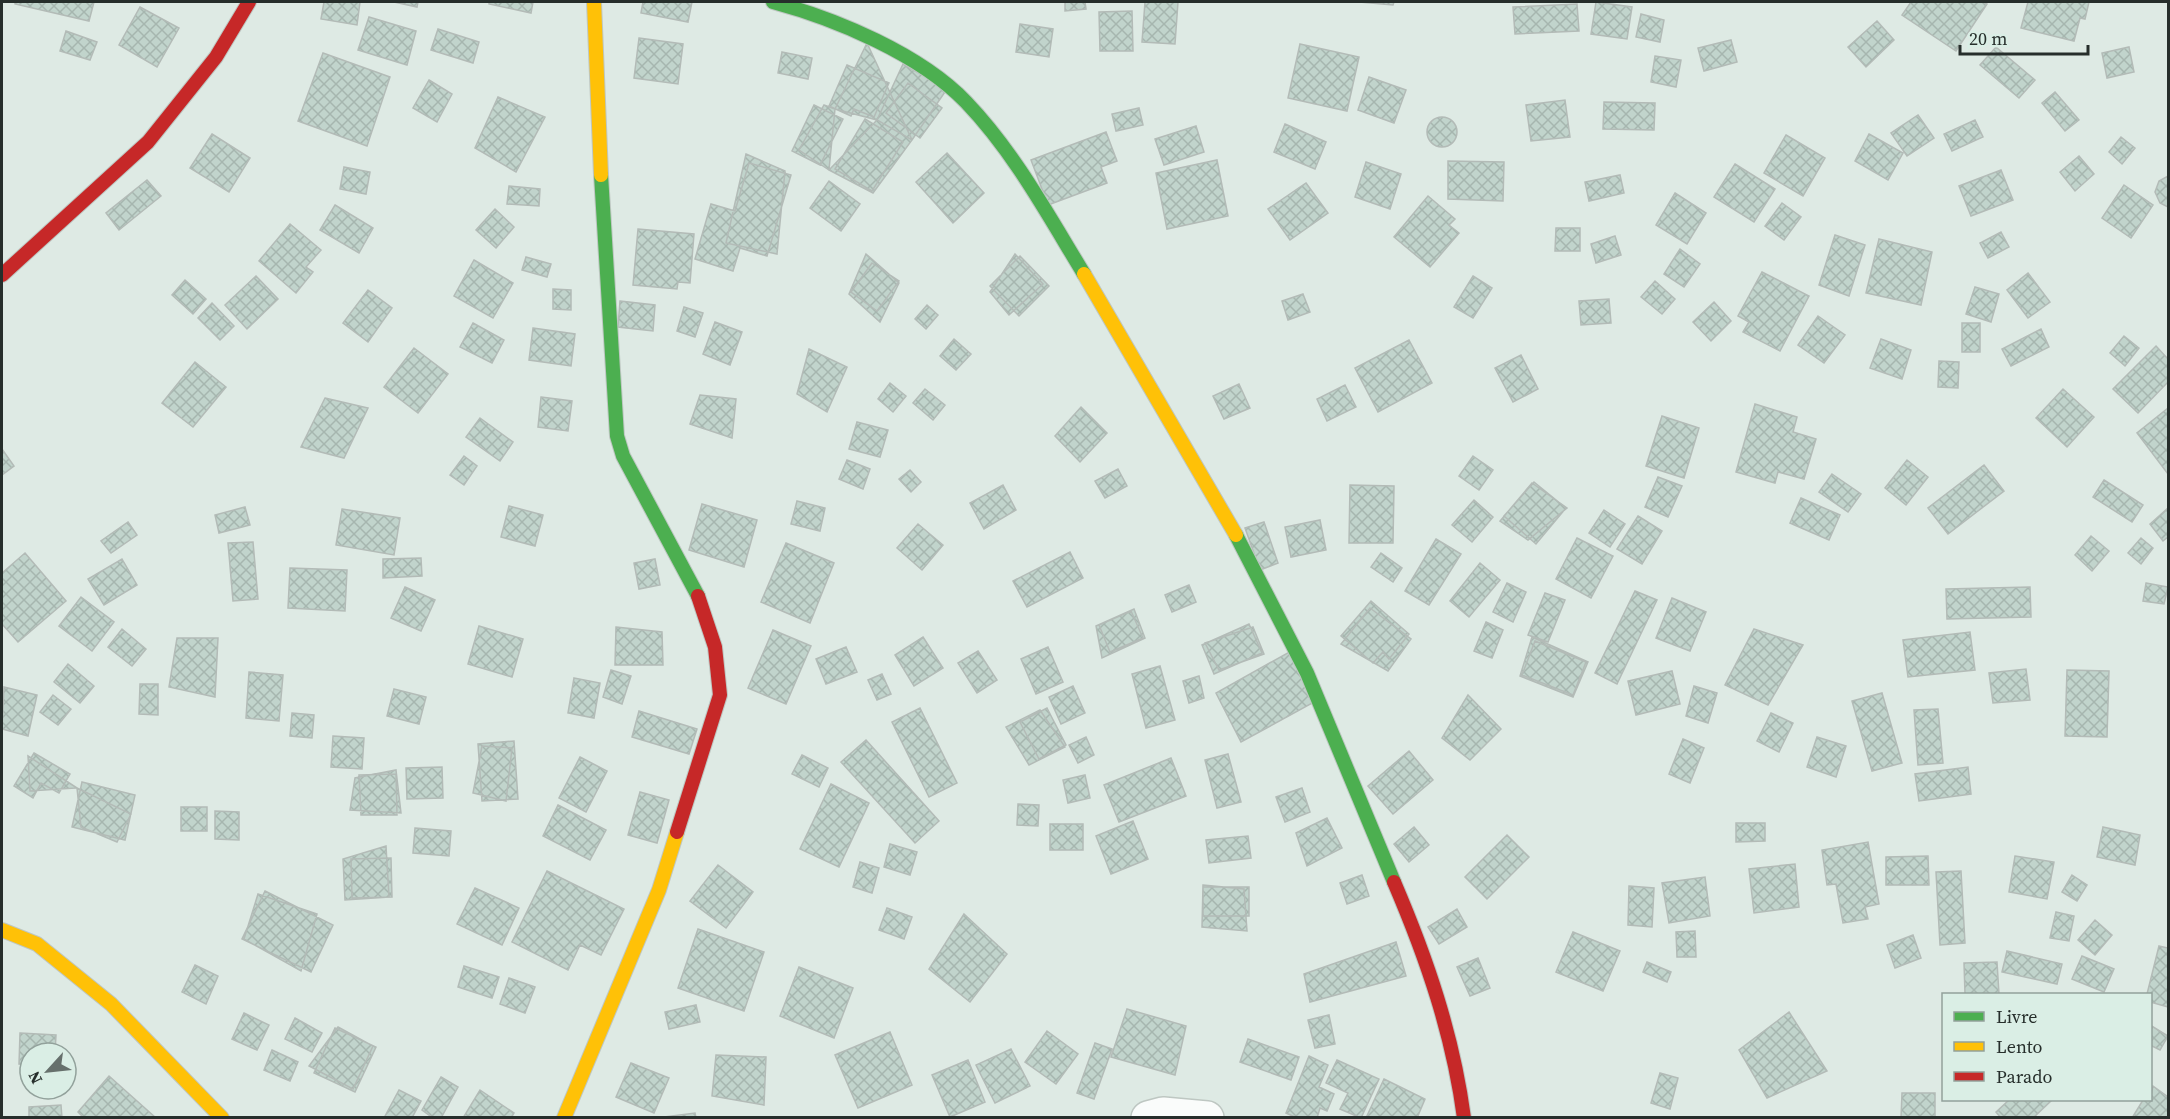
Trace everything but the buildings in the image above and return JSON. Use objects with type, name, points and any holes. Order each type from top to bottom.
[{"type":"street","points":[[2,275],[148,142],[216,57],[249,2]]},
{"type":"street","points":[[564,1118],[659,890],[720,694],[715,647],[696,589],[623,456],[617,436],[597,113],[594,2]]},
{"type":"street","points":[[773,2],[792,6],[869,39],[937,77],[964,99],[1004,150],[1132,351],[1256,569],[1319,699],[1354,792],[1397,888],[1436,993],[1461,1077],[1464,1118]]},
{"type":"street","points":[[2,930],[36,944],[111,1004],[222,1118]]},
{"type":"street","points":[[1148,1118],[1163,1114],[1207,1118]]},
{"type":"traffic: fast","points":[[773,2],[823,18],[876,40],[947,85],[966,102],[1000,142],[1044,207],[1084,274]]},
{"type":"traffic: fast","points":[[601,175],[617,436],[623,456],[698,596]]},
{"type":"traffic: fast","points":[[1236,535],[1307,673],[1394,882]]},
{"type":"traffic: slow","points":[[594,2],[601,175]]},
{"type":"traffic: slow","points":[[1084,274],[1236,535]]},
{"type":"traffic: slow","points":[[564,1118],[659,890],[677,832]]},
{"type":"traffic: slow","points":[[2,930],[37,944],[111,1004],[222,1118]]},
{"type":"traffic: jam","points":[[2,275],[148,142],[216,57],[249,2]]},
{"type":"traffic: jam","points":[[677,832],[720,695],[715,647],[698,596]]},
{"type":"traffic: jam","points":[[1394,882],[1428,969],[1446,1027],[1464,1118]]}]
